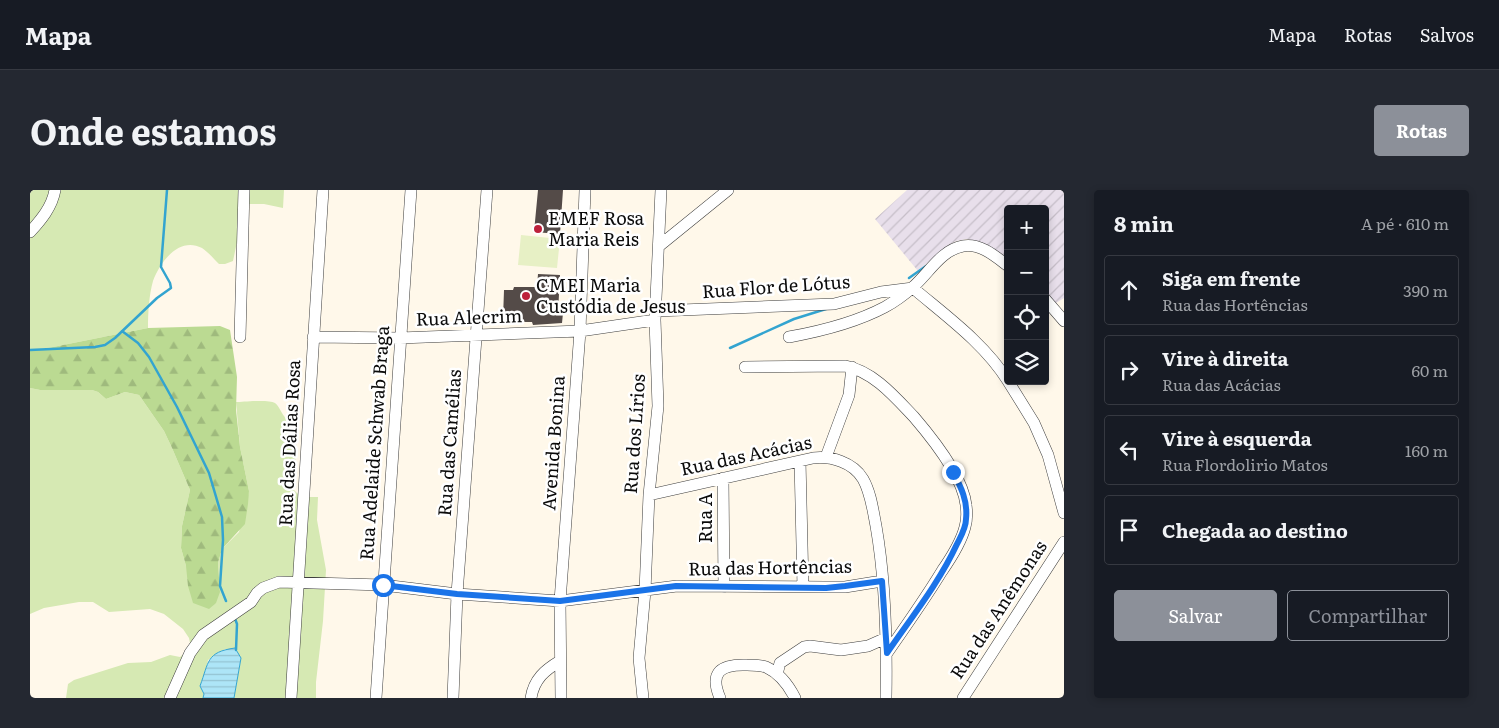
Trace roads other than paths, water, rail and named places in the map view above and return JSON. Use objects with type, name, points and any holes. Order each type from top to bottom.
[{"type":"street","points":[[30,232],[44,217],[54,198],[55,190]]},
{"type":"street","points":[[240,337],[244,190]]},
{"type":"street","name":"Rua das Dálias Rosa","points":[[292,698],[323,190]]},
{"type":"street","name":"Rua Adelaide Schwab Braga","points":[[376,698],[411,190]]},
{"type":"street","name":"Rua das Camélias","points":[[453,698],[457,594],[487,190]]},
{"type":"street","name":"Avenida Bonina","points":[[561,698],[560,601],[580,331],[585,190]]},
{"type":"street","name":"Rua dos Lírios","points":[[643,698],[639,658],[645,591],[649,495],[658,406],[656,316],[661,190]]},
{"type":"street","points":[[658,246],[728,190]]},
{"type":"street","points":[[790,337],[817,332],[862,317],[885,306],[913,288],[946,254],[956,248],[966,246],[983,249],[1004,263]]},
{"type":"street","points":[[913,288],[979,345],[1004,374]]},
{"type":"street","name":"Rua Flor de Lótus","points":[[656,316],[834,304],[881,292],[913,288]]},
{"type":"street","points":[[1049,304],[1064,321]]},
{"type":"street","name":"Rua Alecrim","points":[[313,337],[400,338],[580,331],[656,316]]},
{"type":"street","points":[[745,366],[852,367],[866,373],[877,381],[921,426],[940,449],[963,491],[966,504],[965,529],[951,558],[928,595],[887,653]]},
{"type":"street","points":[[826,457],[849,395],[852,367]]},
{"type":"street","points":[[1010,385],[1034,423],[1048,455],[1064,513]]},
{"type":"street","name":"Rua das Acácias","points":[[649,495],[813,458],[826,457],[853,467],[862,478],[872,504],[881,554],[887,653],[886,698]]},
{"type":"street","points":[[800,461],[803,587]]},
{"type":"street","name":"Rua A","points":[[724,478],[724,587]]},
{"type":"street","name":"Rua das Anêmonas","points":[[963,698],[1064,542]]},
{"type":"street","name":"Rua das Hortências","points":[[170,698],[190,653],[203,635],[251,602],[257,593],[264,588],[279,582],[383,585],[457,594],[560,601],[676,586],[845,586],[882,581]]},
{"type":"street","points":[[777,674],[780,663],[804,647],[841,650],[868,646],[886,638]]},
{"type":"street","points":[[531,698],[532,691],[545,670],[560,661]]},
{"type":"street","points":[[720,698],[715,686],[719,671],[724,667],[740,664],[766,667],[777,674],[795,698]]},
{"type":"water","points":[[235,648],[241,658],[234,698],[203,698],[204,694],[200,686],[207,664],[219,652]]},
{"type":"waterway","points":[[30,350],[105,345],[115,338],[157,298],[171,288],[161,267],[167,190]]},
{"type":"waterway","points":[[909,278],[926,266]]},
{"type":"waterway","points":[[730,348],[794,319],[826,309]]},
{"type":"waterway","points":[[122,331],[138,343],[149,357],[177,407],[209,473],[222,517],[223,540],[220,586],[226,601]]},
{"type":"waterway","points":[[234,616],[237,624],[236,650]]},
{"type":"place","name":"EMEF Rosa Maria Reis","points":[[538,229]]},
{"type":"place","name":"CMEI Maria Custódia de Jesus","points":[[526,296]]}]
